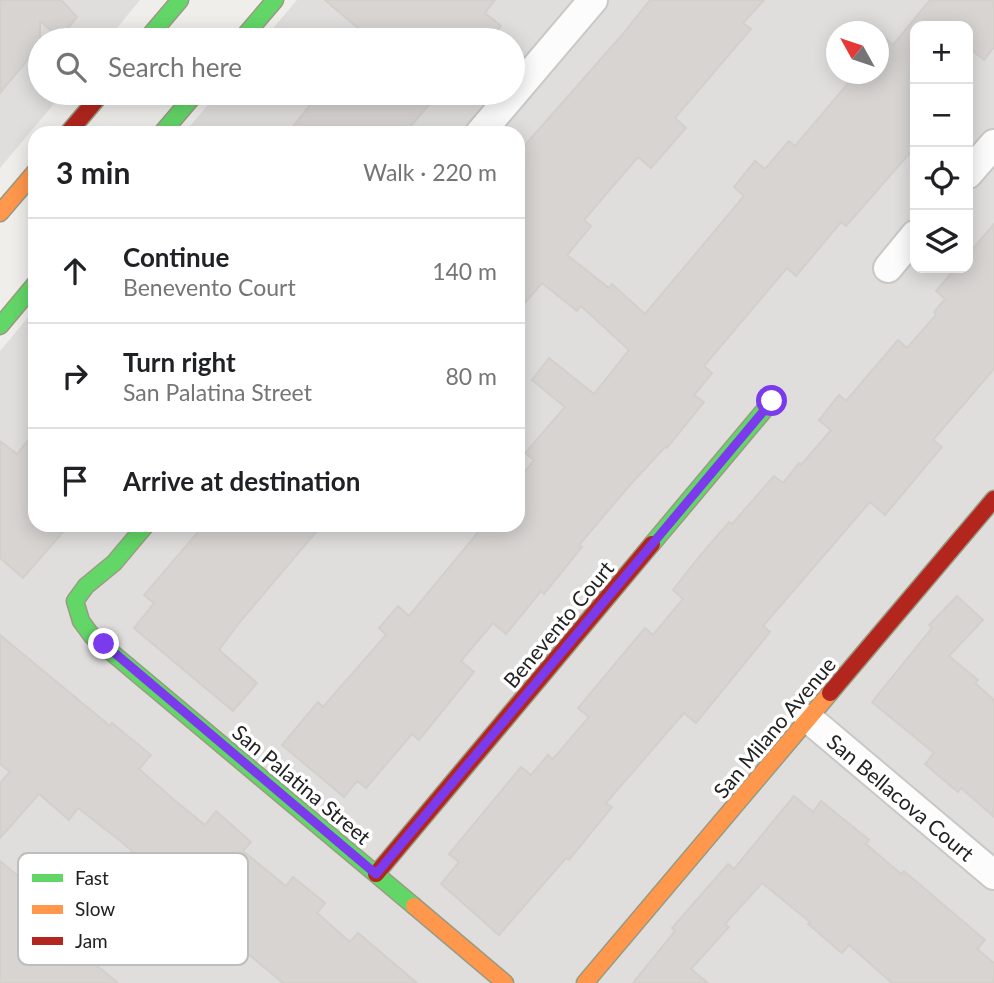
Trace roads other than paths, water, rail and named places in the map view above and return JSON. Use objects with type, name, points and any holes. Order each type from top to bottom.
[{"type":"street","points":[[156,28],[180,0]]},
{"type":"street","points":[[251,28],[275,0]]},
{"type":"street","points":[[525,80],[593,0]]},
{"type":"street","points":[[74,126],[92,105]]},
{"type":"street","points":[[168,126],[186,105]]},
{"type":"street","points":[[486,126],[504,105]]},
{"type":"street","points":[[973,168],[994,144]]},
{"type":"street","points":[[0,213],[28,180]]},
{"type":"street","points":[[888,268],[910,241]]},
{"type":"street","points":[[0,326],[28,292]]},
{"type":"street","name":"Benevento Court","points":[[376,874],[772,401]]},
{"type":"street","name":"San Milano Avenue","points":[[585,983],[994,499]]},
{"type":"street","name":"San Palatina Street","points":[[140,532],[114,563],[86,586],[75,601],[77,614],[90,636],[120,657],[505,983]]},
{"type":"street","name":"San Bellacova Court","points":[[808,719],[994,875]]}]
